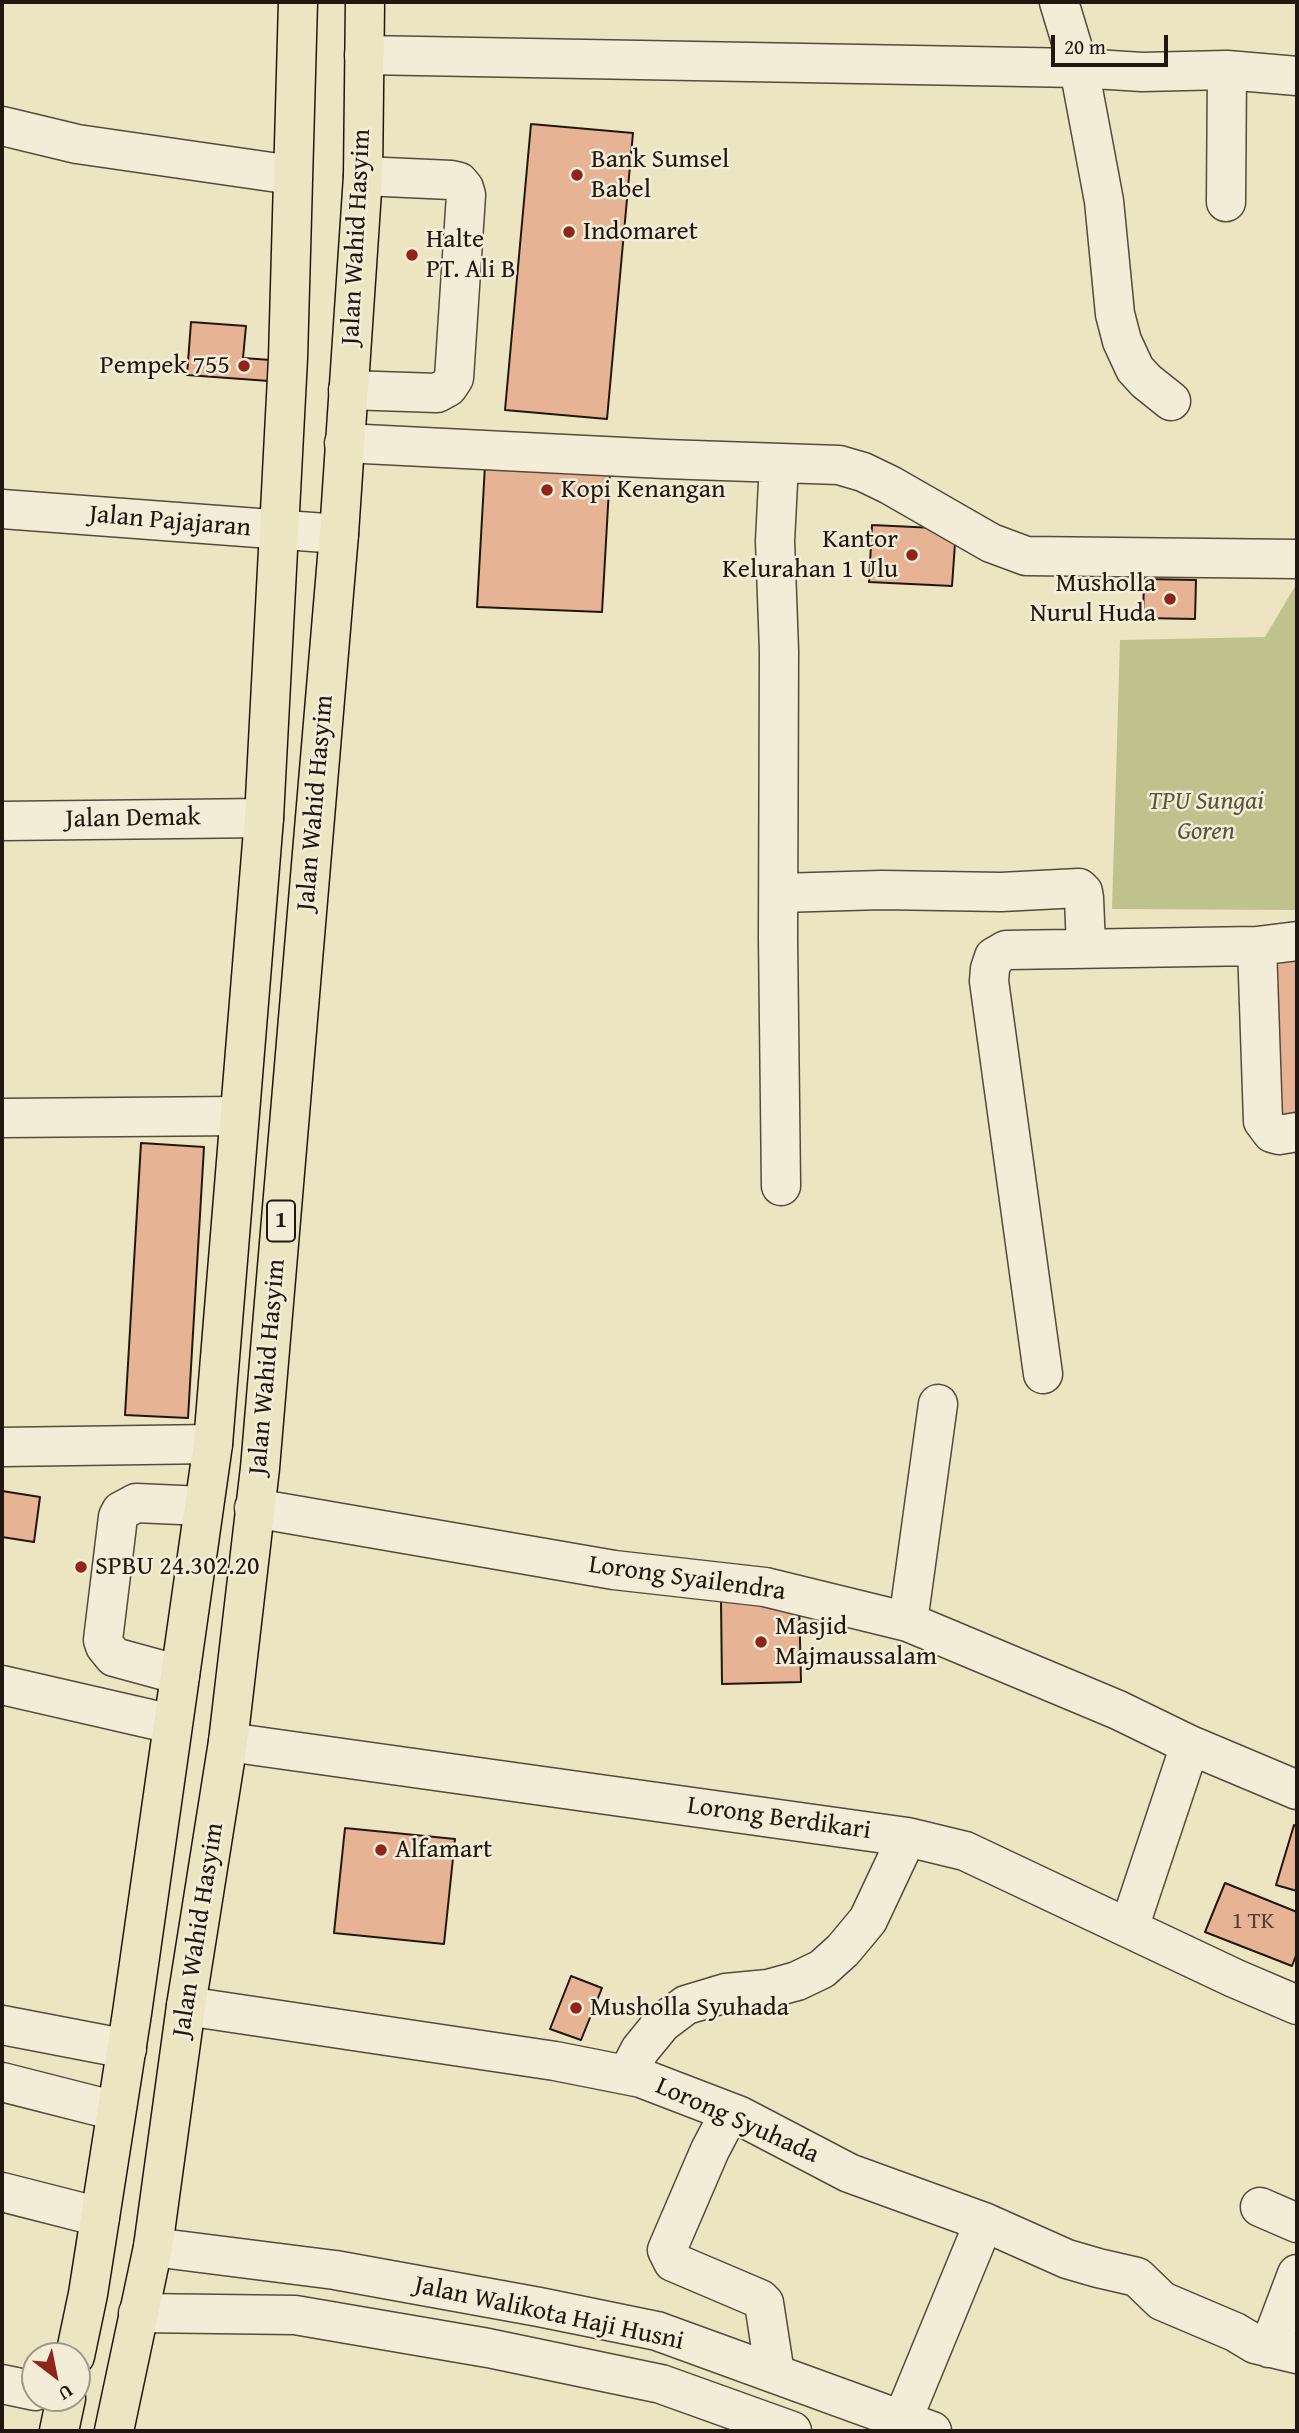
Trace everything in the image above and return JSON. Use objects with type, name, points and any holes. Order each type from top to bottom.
[{"type":"highway","name":"Jalan Wahid Hasyim","points":[[78,2342],[127,2049],[213,1444],[264,818],[288,358],[298,2]]},
{"type":"highway","name":"Jalan Wahid Hasyim","points":[[114,2431],[153,2247],[186,2006],[228,1742],[261,1454],[339,534],[363,176],[365,2]]},
{"type":"highway","points":[[59,2431],[63,2412]]},
{"type":"street","points":[[1059,2],[1079,68],[1104,201],[1115,314],[1122,341],[1135,369],[1171,401]]},
{"type":"street","points":[[364,55],[1079,68],[1142,72],[1227,70],[1297,75]]},
{"type":"street","points":[[1226,202],[1227,70]]},
{"type":"street","points":[[2,126],[76,144],[292,175]]},
{"type":"street","points":[[348,390],[437,393],[448,387],[454,378],[466,195],[464,188],[451,180],[363,176]]},
{"type":"street","points":[[344,443],[839,465],[863,472],[991,543],[1026,556],[1297,559]]},
{"type":"street","points":[[779,463],[775,541],[779,664],[781,1186]]},
{"type":"street","name":"Jalan Pajajaran","points":[[2,509],[339,534]]},
{"type":"street","name":"Jalan Demak","points":[[2,821],[264,818]]},
{"type":"street","points":[[779,893],[882,890],[1001,892],[1079,888],[1083,891],[1084,898],[1086,947]]},
{"type":"street","points":[[1043,1374],[991,995],[990,969],[994,957],[1006,950],[1257,946],[1297,942]]},
{"type":"street","points":[[1257,946],[1264,1121],[1272,1133],[1279,1135],[1297,1132]]},
{"type":"street","points":[[2,1118],[239,1116]]},
{"type":"street","points":[[908,1622],[938,1404]]},
{"type":"street","points":[[2,1447],[213,1444]]},
{"type":"street","points":[[180,1675],[114,1657],[105,1646],[103,1640],[118,1517],[126,1507],[136,1503],[203,1506]]},
{"type":"street","name":"Lorong Syailendra","points":[[254,1508],[614,1570],[765,1587],[908,1622],[1118,1710],[1190,1745],[1296,1782]]},
{"type":"street","points":[[2,1685],[172,1724]]},
{"type":"street","name":"Lorong Berdikari","points":[[228,1742],[907,1837],[965,1851],[1297,2005]]},
{"type":"street","points":[[1129,1928],[1190,1745]]},
{"type":"street","points":[[627,2076],[640,2050],[662,2024],[686,2004],[726,1993],[768,1990],[797,1982],[822,1969],[843,1950],[868,1920],[907,1837]]},
{"type":"street","name":"Lorong Syuhada","points":[[186,2006],[555,2061],[641,2078],[730,2112],[849,2173],[984,2222],[1067,2259],[1137,2277],[1162,2301],[1235,2332],[1255,2344],[1283,2351]]},
{"type":"street","points":[[2,2025],[127,2049]]},
{"type":"street","points":[[2,2082],[116,2111]]},
{"type":"street","points":[[730,2112],[710,2150],[667,2250],[673,2262],[760,2299],[764,2304],[775,2374]]},
{"type":"street","points":[[2,2192],[100,2217]]},
{"type":"street","points":[[1261,2207],[1297,2223]]},
{"type":"street","points":[[917,2426],[984,2222]]},
{"type":"street","name":"Jalan Walikota Haji Husni","points":[[153,2247],[335,2270],[657,2331],[917,2426]]},
{"type":"street","points":[[1283,2351],[1297,2274]]},
{"type":"street","name":"Jalan Walikota Haji Husni","points":[[138,2314],[295,2315],[488,2348],[661,2384],[792,2431]]},
{"type":"street","points":[[2,2384],[21,2388]]},
{"type":"green space","name":"TPU Sungai Goren","points":[[1297,583],[1297,910],[1112,909],[1120,640],[1265,637]]},
{"type":"building","points":[[531,124],[633,133],[607,419],[505,410]]},
{"type":"building","points":[[191,322],[246,326],[243,358],[271,360],[269,381],[187,375]]},
{"type":"building","points":[[485,465],[610,471],[602,612],[477,607]]},
{"type":"building","name":"Kantor Kelurahan 1 Ulu","points":[[872,525],[956,529],[952,586],[869,582]]},
{"type":"building","name":"Musholla Nurul Huda","points":[[1144,579],[1196,580],[1195,619],[1143,618]]},
{"type":"building","points":[[1297,955],[1297,1119],[1279,1120],[1271,956]]},
{"type":"building","points":[[141,1143],[204,1147],[188,1418],[125,1415]]},
{"type":"building","points":[[2,1491],[40,1497],[34,1542],[2,1537]]},
{"type":"building","name":"Masjid Majmaussalam","points":[[799,1600],[801,1682],[722,1684],[721,1601]]},
{"type":"building","points":[[1294,1825],[1297,1826],[1297,1891],[1276,1885]]},
{"type":"building","points":[[345,1828],[455,1839],[444,1944],[334,1933]]},
{"type":"building","points":[[1225,1883],[1297,1912],[1297,1953],[1292,1966],[1205,1932]]},
{"type":"building","name":"Musholla Syuhada","points":[[571,1976],[602,1988],[581,2040],[550,2029]]},
{"type":"place","name":"Bank Sumsel Babel","points":[[577,175]]},
{"type":"place","name":"Indomaret","points":[[569,232]]},
{"type":"place","name":"Halte PT. Ali B","points":[[412,255]]},
{"type":"place","name":"Pempek 755","points":[[244,366]]},
{"type":"place","name":"Kopi Kenangan","points":[[547,490]]},
{"type":"place","name":"Kantor Kelurahan 1 Ulu","points":[[912,555]]},
{"type":"place","name":"Musholla Nurul Huda","points":[[1170,599]]},
{"type":"place","name":"SPBU 24.302.20","points":[[81,1567]]},
{"type":"place","name":"Masjid Majmaussalam","points":[[761,1642]]},
{"type":"place","name":"Alfamart","points":[[381,1850]]},
{"type":"place","name":"Musholla Syuhada","points":[[576,2008]]}]
